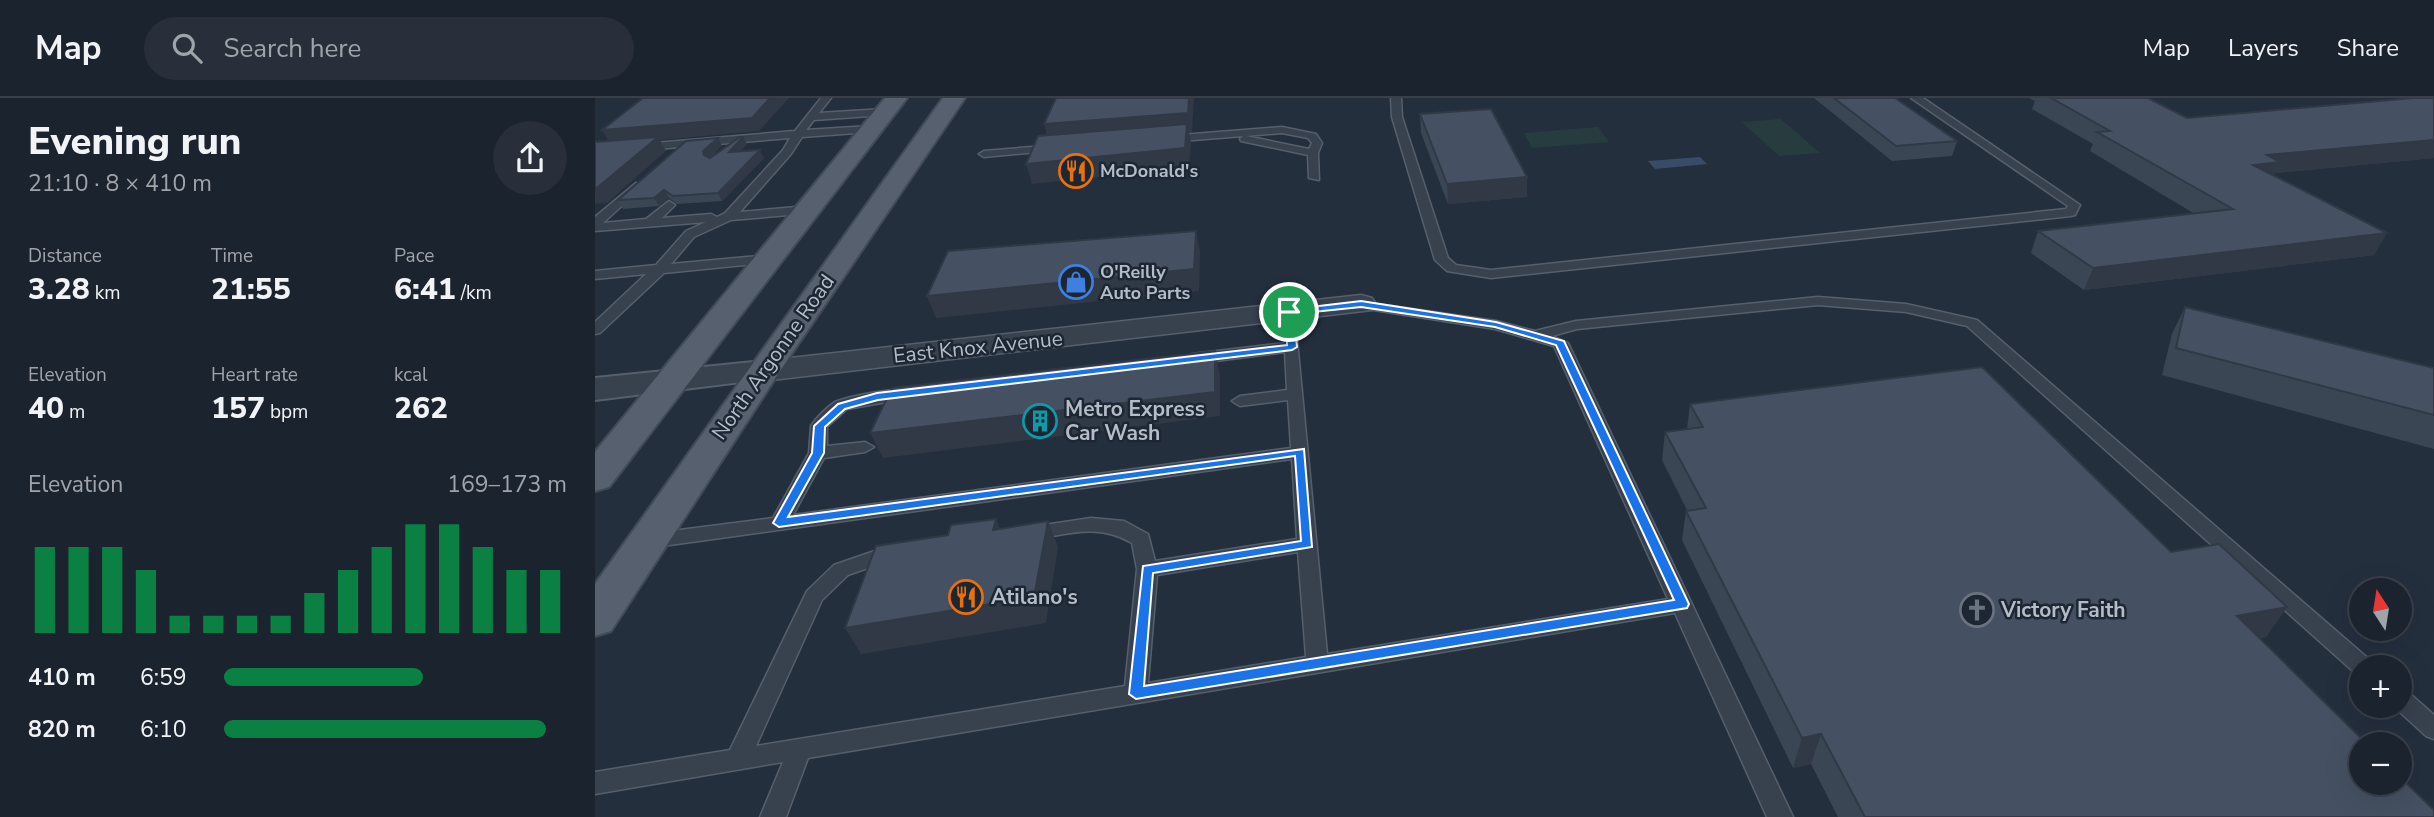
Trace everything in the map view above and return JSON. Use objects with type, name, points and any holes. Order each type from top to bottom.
[{"type":"main road","name":"North Argonne Road","points":[[595,619],[763,370],[954,98]]},
{"type":"main road","points":[[595,478],[883,113]]},
{"type":"street","name":"East Knox Avenue","points":[[595,389],[1361,304]]},
{"type":"lane","points":[[595,330],[660,269],[690,234],[729,216],[787,152],[826,98]]},
{"type":"lane","points":[[1396,98],[1397,117],[1442,260],[1452,268],[1491,274],[2071,212],[2074,205],[1916,98]]},
{"type":"lane","points":[[811,117],[883,113]]},
{"type":"lane","points":[[595,151],[798,134],[883,113]]},
{"type":"lane","points":[[1156,140],[1282,130],[1313,136],[1317,143],[1313,153],[1315,178]]},
{"type":"lane","points":[[1222,135],[1313,153]]},
{"type":"lane","points":[[723,154],[740,139]]},
{"type":"lane","points":[[666,161],[686,143]]},
{"type":"lane","points":[[984,154],[1064,148]]},
{"type":"lane","points":[[595,225],[646,179]]},
{"type":"lane","points":[[649,223],[670,205]]},
{"type":"lane","points":[[595,225],[808,210]]},
{"type":"lane","points":[[595,275],[769,259]]},
{"type":"lane","points":[[1535,336],[1576,325],[1818,301],[1906,307],[1972,323],[2349,655]]},
{"type":"lane","points":[[1361,304],[1496,325],[1560,343],[1780,817]]},
{"type":"lane","points":[[1289,312],[1317,664]]},
{"type":"lane","points":[[1182,360],[1292,347]]},
{"type":"lane","points":[[779,523],[818,453],[819,426],[841,406],[877,397],[933,390]]},
{"type":"lane","points":[[1240,401],[1296,394]]},
{"type":"lane","points":[[818,453],[865,447]]},
{"type":"lane","points":[[647,541],[1300,452]]},
{"type":"lane","points":[[1009,536],[1091,524],[1117,526],[1141,539],[1147,569],[1136,694]]},
{"type":"lane","points":[[1147,569],[1308,544]]},
{"type":"lane","points":[[739,759],[814,596],[841,570],[885,553],[913,549]]},
{"type":"lane","points":[[595,783],[1682,604]]},
{"type":"lane","points":[[2412,710],[2434,729]]},
{"type":"lane","points":[[773,817],[800,749]]},
{"type":"green space","points":[[1781,119],[1820,153],[1779,156],[1742,122]]},
{"type":"green space","points":[[1598,127],[1609,142],[1532,148],[1524,133]]},
{"type":"water","points":[[1700,157],[1707,164],[1655,169],[1648,161]]},
{"type":"building","points":[[643,98],[770,98],[752,118],[602,130]]},
{"type":"building","points":[[1056,98],[1189,98],[1188,113],[1044,124]]},
{"type":"building","points":[[1834,98],[1895,98],[1957,141],[1896,146]]},
{"type":"building","points":[[2051,98],[2148,98],[2187,118],[2434,98],[2434,140],[2267,155],[2280,162],[2253,165],[2387,233],[2093,268],[2038,231],[2233,209],[2097,132],[2110,131]]},
{"type":"building","points":[[1491,109],[1527,177],[1447,184],[1420,114]]},
{"type":"building","points":[[1187,124],[1185,148],[1026,164],[1038,136]]},
{"type":"building","points":[[658,137],[598,187],[595,188],[595,142]]},
{"type":"building","points":[[743,137],[729,152],[760,150],[718,193],[673,196],[664,190],[654,198],[618,200],[686,141],[718,138],[703,151],[704,155],[710,158]]},
{"type":"building","points":[[1196,231],[1194,269],[927,296],[948,251]]},
{"type":"building","points":[[2185,307],[2434,368],[2434,415],[2176,348]]},
{"type":"building","points":[[1215,351],[1215,392],[870,433],[892,388]]},
{"type":"building","name":"Victory Faith","points":[[1982,367],[2171,552],[2219,544],[2287,607],[2237,616],[2355,732],[2349,732],[2349,795],[2412,795],[2412,789],[2434,810],[2434,817],[1865,817],[1821,734],[1802,738],[1686,511],[1706,508],[1665,432],[1703,427],[1690,404]]},
{"type":"building","points":[[996,519],[993,530],[1048,521],[1034,597],[845,628],[876,546],[948,535],[951,525]]},
{"type":"place","name":"McDonald's","points":[[1076,171]]},
{"type":"place","name":"O'Reilly Auto Parts","points":[[1076,282]]},
{"type":"place","name":"Metro Express Car Wash","points":[[1040,421]]},
{"type":"place","name":"Atilano's","points":[[966,597]]},
{"type":"place","name":"Victory Faith","points":[[1977,610]]},
{"type":"route","points":[[1361,304],[1496,325],[1560,343],[1682,604],[1136,694],[1147,569],[1308,544],[1300,452],[779,523],[818,453],[819,426],[841,406],[877,397],[1292,347],[1289,312],[1361,304]]}]
